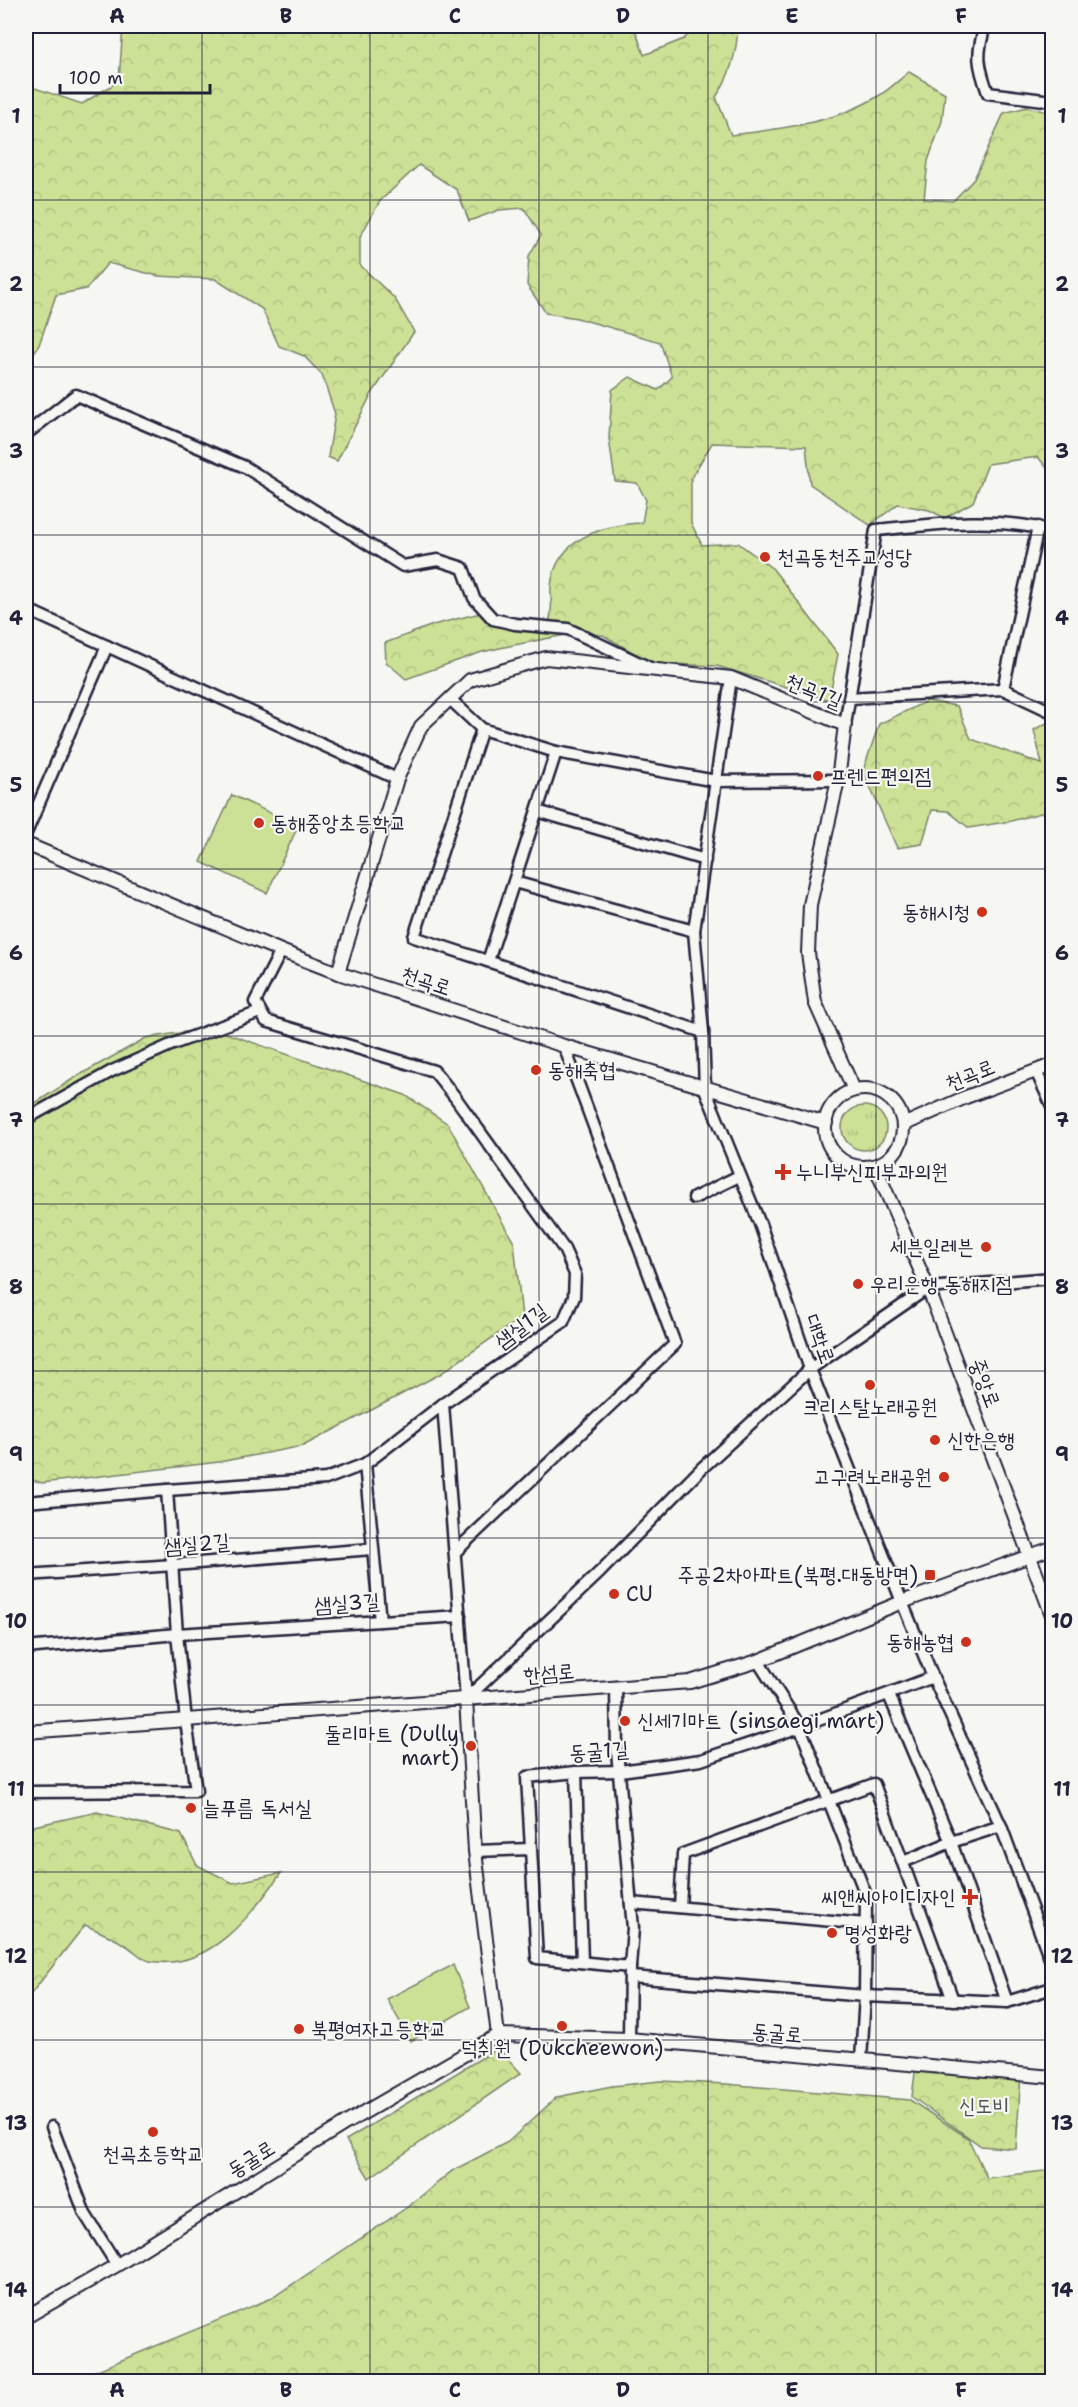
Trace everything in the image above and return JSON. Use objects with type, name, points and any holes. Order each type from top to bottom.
[{"type":"street","points":[[985,26],[980,43],[978,64],[988,93],[1052,100]]},
{"type":"street","points":[[1043,26],[1053,32]]},
{"type":"street","points":[[26,434],[76,395],[245,467],[403,566],[438,560],[464,568],[474,598],[493,619],[515,624],[568,628],[654,670]]},
{"type":"street","points":[[845,725],[876,530],[953,522],[1038,527],[1053,531]]},
{"type":"street","points":[[1003,689],[1038,527]]},
{"type":"street","points":[[26,609],[397,780]]},
{"type":"street","points":[[26,833],[107,646]]},
{"type":"street","name":"천곡1길","points":[[450,699],[470,680],[546,658],[731,678],[845,725],[838,780],[810,905],[808,953],[815,1002],[854,1090]]},
{"type":"street","name":"대학로","points":[[731,678],[694,931],[703,1032],[705,1089],[760,1224],[810,1369],[902,1602],[933,1677],[1001,1826],[1053,1964]]},
{"type":"street","points":[[849,698],[1003,689],[1053,712]]},
{"type":"street","points":[[338,973],[397,780],[421,726],[450,699],[482,729],[556,752],[716,781],[838,780]]},
{"type":"street","points":[[482,729],[414,937],[703,1032]]},
{"type":"street","points":[[488,961],[556,752]]},
{"type":"street","points":[[537,811],[705,860]]},
{"type":"street","name":"천곡로","points":[[26,844],[338,973],[564,1046],[826,1123]]},
{"type":"street","points":[[514,882],[694,931]]},
{"type":"street","points":[[26,1119],[112,1071],[173,1044],[260,1012],[255,1002],[281,951]]},
{"type":"street","name":"샘실1길","points":[[26,1502],[326,1479],[364,1464],[443,1404],[563,1322],[574,1297],[575,1274],[564,1249],[455,1096],[434,1071],[266,1021],[260,1012]]},
{"type":"street","points":[[455,1552],[675,1344],[564,1046]]},
{"type":"street","name":"천곡로","points":[[903,1125],[966,1097],[1053,1065]]},
{"type":"street","points":[[1036,1071],[1053,1106]]},
{"type":"street","points":[[869,1089],[889,1097],[900,1111],[903,1125],[900,1146],[891,1157],[875,1166],[849,1165],[838,1158],[828,1145],[825,1132],[826,1117],[835,1102],[854,1090],[869,1089]]},
{"type":"street","name":"중앙로","points":[[875,1166],[928,1288],[1053,1615]]},
{"type":"street","points":[[694,1198],[739,1176]]},
{"type":"street","points":[[466,1699],[600,1572],[702,1468],[810,1369],[928,1288],[1053,1278]]},
{"type":"street","points":[[443,1404],[466,1699],[475,1851],[498,2035]]},
{"type":"street","points":[[364,1464],[380,1621]]},
{"type":"street","points":[[26,1792],[196,1791],[177,1634],[167,1490]]},
{"type":"street","name":"한섬로","points":[[26,1732],[690,1682],[758,1661],[902,1602],[1053,1548]]},
{"type":"street","name":"샘실2길","points":[[26,1575],[174,1566],[372,1549]]},
{"type":"street","name":"샘실3길","points":[[26,1648],[177,1634],[460,1616]]},
{"type":"street","points":[[758,1661],[800,1727],[866,1895],[865,1996],[861,2060]]},
{"type":"street","name":"동굴1길","points":[[933,1677],[800,1727],[700,1760],[620,1771],[527,1776],[537,1958],[582,1962],[630,1972],[865,1996],[1007,2002],[1053,1988]]},
{"type":"street","points":[[616,1687],[617,1751],[633,1928],[629,2039]]},
{"type":"street","points":[[889,1695],[951,1842],[1007,2002]]},
{"type":"street","points":[[576,1772],[582,1962]]},
{"type":"street","points":[[680,1907],[683,1854],[874,1784],[953,2000]]},
{"type":"street","points":[[903,1862],[951,1842],[1001,1826]]},
{"type":"street","points":[[475,1851],[531,1848]]},
{"type":"street","points":[[630,1903],[866,1924]]},
{"type":"street","name":"동굴로","points":[[26,2317],[117,2265],[346,2123],[498,2035],[629,2039],[1053,2077]]},
{"type":"street","points":[[52,2127],[85,2214],[117,2265]]},
{"type":"green space","points":[[123,26],[634,26],[644,55],[684,39],[696,26],[738,26],[732,63],[726,80],[716,97],[731,135],[789,127],[845,112],[880,95],[909,72],[945,93],[942,121],[928,161],[924,199],[953,201],[974,179],[1004,113],[1027,107],[1052,113],[1052,474],[1038,457],[988,464],[973,502],[945,518],[929,510],[898,504],[870,525],[810,484],[806,446],[712,443],[691,478],[691,523],[702,545],[738,543],[773,569],[838,654],[829,700],[717,666],[651,663],[603,635],[565,635],[482,652],[406,679],[386,662],[385,643],[433,625],[480,613],[549,623],[552,608],[551,586],[555,570],[571,546],[597,531],[642,523],[646,500],[637,483],[615,481],[609,438],[612,390],[630,377],[658,390],[672,377],[660,342],[577,318],[546,313],[527,285],[529,256],[541,235],[524,208],[499,210],[469,221],[457,190],[419,165],[380,201],[360,237],[360,265],[395,299],[414,332],[371,395],[337,461],[328,457],[335,414],[322,375],[304,356],[279,346],[262,309],[215,279],[158,276],[108,263],[86,289],[56,295],[39,345],[26,365],[26,85],[82,104],[119,81]]},
{"type":"green space","points":[[927,701],[957,706],[971,739],[1042,764],[1034,730],[1052,720],[1052,810],[1011,821],[969,828],[948,811],[932,810],[922,844],[897,848],[863,771],[879,724]]},
{"type":"green space","points":[[232,795],[298,826],[267,893],[201,862]]},
{"type":"green space","points":[[211,1028],[405,1095],[448,1124],[514,1243],[522,1317],[440,1374],[303,1446],[219,1462],[42,1483],[26,1478],[26,1109],[76,1077],[146,1038]]},
{"type":"green space","points":[[864,1106],[879,1113],[886,1128],[879,1143],[864,1150],[849,1143],[842,1128],[849,1113]]},
{"type":"green space","points":[[97,1812],[181,1834],[197,1865],[233,1883],[281,1873],[242,1922],[209,1949],[191,1958],[171,1962],[150,1961],[122,1943],[85,1925],[26,2000],[26,1833],[34,1826]]},
{"type":"green space","points":[[453,1965],[470,2007],[411,2041],[387,1999]]},
{"type":"green space","points":[[498,2048],[521,2073],[369,2178],[346,2140]]},
{"type":"green space","name":"신도비","points":[[916,2065],[1021,2074],[1016,2149],[981,2146],[912,2097]]},
{"type":"green space","points":[[661,2081],[726,2084],[910,2100],[968,2138],[987,2178],[1052,2170],[1052,2381],[71,2381],[272,2298],[409,2206],[452,2171],[508,2142],[557,2097],[612,2086]]},
{"type":"place","name":"천곡동천주교성당","points":[[765,557]]},
{"type":"place","name":"프렌드편의점","points":[[818,776]]},
{"type":"place","name":"동해중앙초등학교","points":[[259,823]]},
{"type":"place","name":"동해시청","points":[[982,912]]},
{"type":"place","name":"동해축협","points":[[536,1070]]},
{"type":"place","name":"누니부신피부과의원","points":[[783,1172]]},
{"type":"place","name":"세븐일레븐","points":[[986,1247]]},
{"type":"place","name":"우리은행 동해지점","points":[[858,1284]]},
{"type":"place","name":"크리스탈노래공원","points":[[870,1385]]},
{"type":"place","name":"신한은행","points":[[935,1440]]},
{"type":"place","name":"고구려노래공원","points":[[944,1477]]},
{"type":"place","name":"주공2차아파트(북평.대동방면)","points":[[930,1575]]},
{"type":"place","name":"CU","points":[[614,1594]]},
{"type":"place","name":"동해농협","points":[[966,1642]]},
{"type":"place","name":"신세기마트 (sinsaegi mart)","points":[[625,1721]]},
{"type":"place","name":"둘리마트 (Dully mart)","points":[[471,1746]]},
{"type":"place","name":"늘푸름 독서실","points":[[191,1808]]},
{"type":"place","name":"씨앤씨아이디자인","points":[[970,1897]]},
{"type":"place","name":"명성화랑","points":[[832,1933]]},
{"type":"place","name":"덕취원 (Dukcheewon)","points":[[562,2026]]},
{"type":"place","name":"북평여자고등학교","points":[[299,2029]]},
{"type":"place","name":"천곡초등학교","points":[[153,2132]]}]
